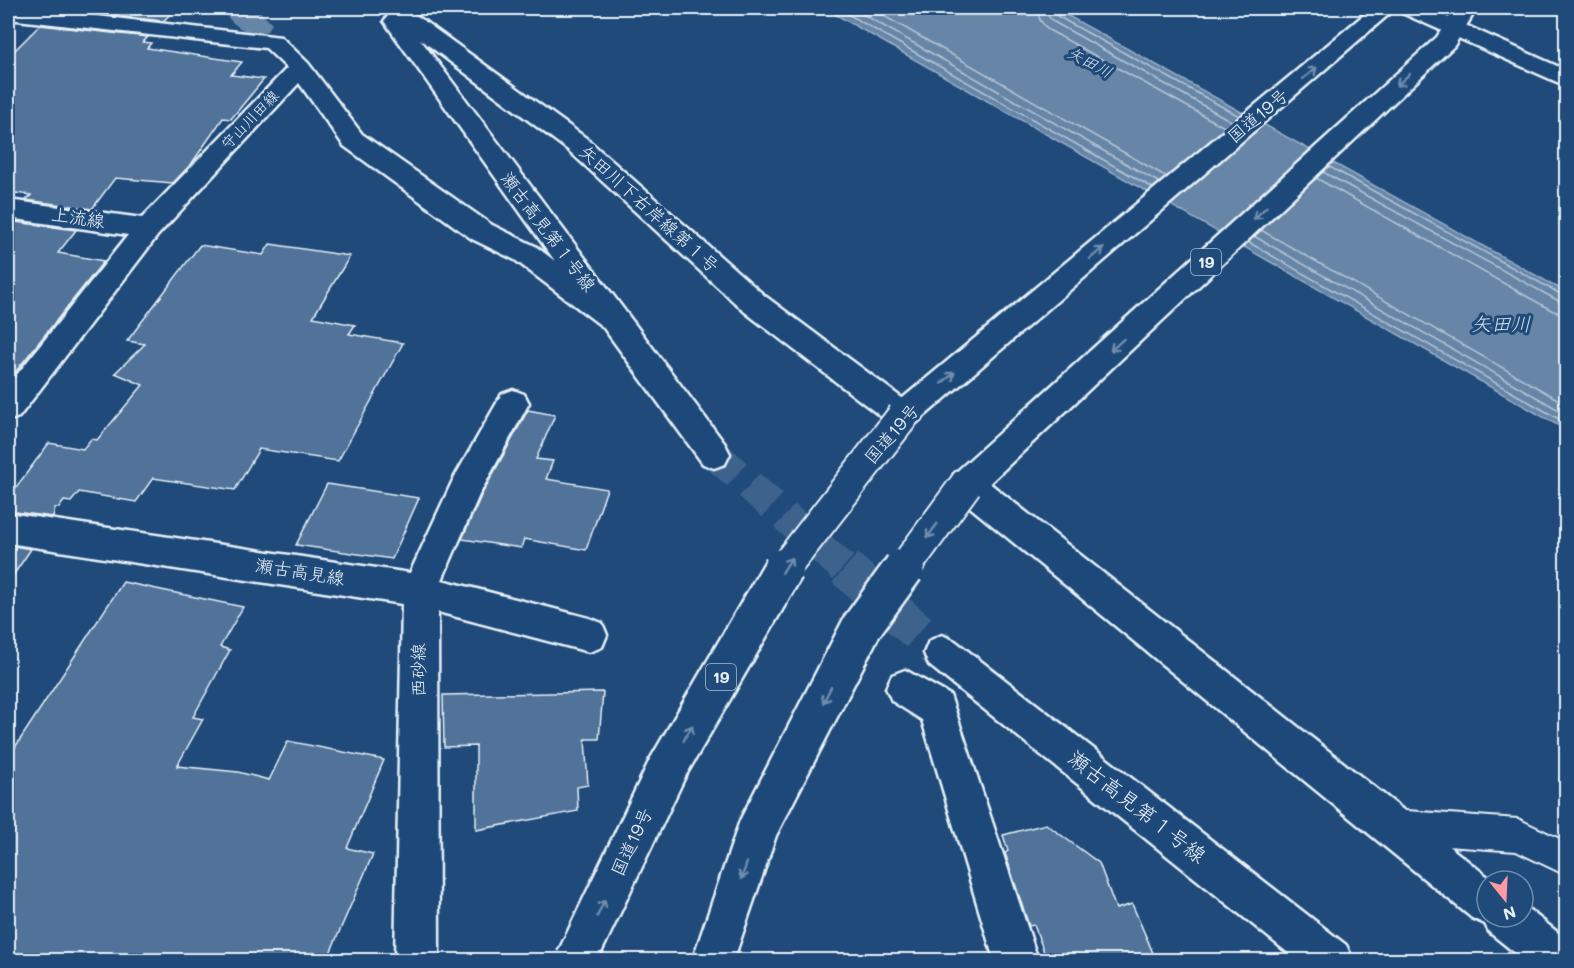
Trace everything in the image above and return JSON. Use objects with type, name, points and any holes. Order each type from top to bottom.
[{"type":"main road","name":"瀬古高見第１号線","points":[[386,8],[612,319],[714,454]]},
{"type":"main road","name":"矢田川下右岸線第１号","points":[[392,8],[578,144],[755,304],[903,416]]},
{"type":"main road","points":[[1410,8],[1456,25],[1566,79]]},
{"type":"main road","name":"国道19号","points":[[576,960],[667,769],[789,560],[903,416],[1381,11]]},
{"type":"main road","points":[[8,12],[273,42],[300,68],[353,140],[482,232],[525,253],[612,319]]},
{"type":"main road","name":"19","points":[[713,960],[758,828],[862,626],[966,484],[1456,25]]},
{"type":"main road","name":"守山川田線","points":[[8,408],[148,228],[300,68]]},
{"type":"main road","name":"上流線","points":[[8,209],[148,228]]},
{"type":"main road","name":"西砂線","points":[[417,960],[420,591],[465,490],[513,403]]},
{"type":"main road","points":[[966,484],[1475,893]]},
{"type":"main road","name":"瀬古高見線","points":[[8,528],[420,591],[589,635]]},
{"type":"main road","name":"瀬古高見第１号線","points":[[942,653],[1331,960]]},
{"type":"main road","points":[[905,688],[937,708],[1016,960]]},
{"type":"main road","points":[[1519,929],[1558,960]]},
{"type":"lane","points":[[1391,826],[1518,835],[1566,859]]},
{"type":"water","name":"矢田川","points":[[824,8],[1054,8],[1566,292],[1566,430]]},
{"type":"building","points":[[177,8],[163,21],[56,9]]},
{"type":"building","points":[[40,25],[148,37],[143,42],[151,43],[147,48],[242,62],[231,75],[264,79],[231,119],[223,118],[192,163],[173,183],[115,178],[92,209],[26,200],[31,195],[8,192],[8,57]]},
{"type":"building","points":[[8,221],[76,230],[58,253],[104,261],[8,381]]},
{"type":"building","points":[[270,244],[350,256],[313,317],[355,325],[349,334],[403,343],[338,461],[259,449],[235,490],[153,478],[136,502],[79,492],[71,502],[64,501],[59,508],[55,508],[53,517],[8,511],[8,498],[49,443],[83,449],[91,439],[97,440],[143,385],[115,373],[145,344],[127,341],[200,245],[263,255]]},
{"type":"building","points":[[528,410],[555,415],[536,459],[553,461],[546,479],[607,489],[586,550],[524,539],[521,548],[462,539],[481,496]]},
{"type":"building","points":[[327,484],[419,498],[392,559],[296,545]]},
{"type":"building","points":[[8,545],[31,549],[8,583]]},
{"type":"building","points":[[123,582],[243,607],[220,647],[230,650],[193,717],[203,719],[177,766],[238,772],[269,780],[288,741],[384,760],[347,848],[373,854],[327,960],[8,960],[8,758]]},
{"type":"building","points":[[603,692],[599,739],[585,739],[588,785],[577,787],[578,811],[476,830],[476,746],[444,747],[443,695]]},
{"type":"building","points":[[1046,824],[1099,863],[1116,909],[1132,904],[1156,960],[1047,960],[1034,925],[1029,926],[1005,853],[1008,851],[1003,835]]},
{"type":"waterway","points":[[238,8],[255,24]]},
{"type":"tunnel","points":[[714,454],[846,570]]},
{"type":"tunnel","points":[[845,568],[942,653]]}]
